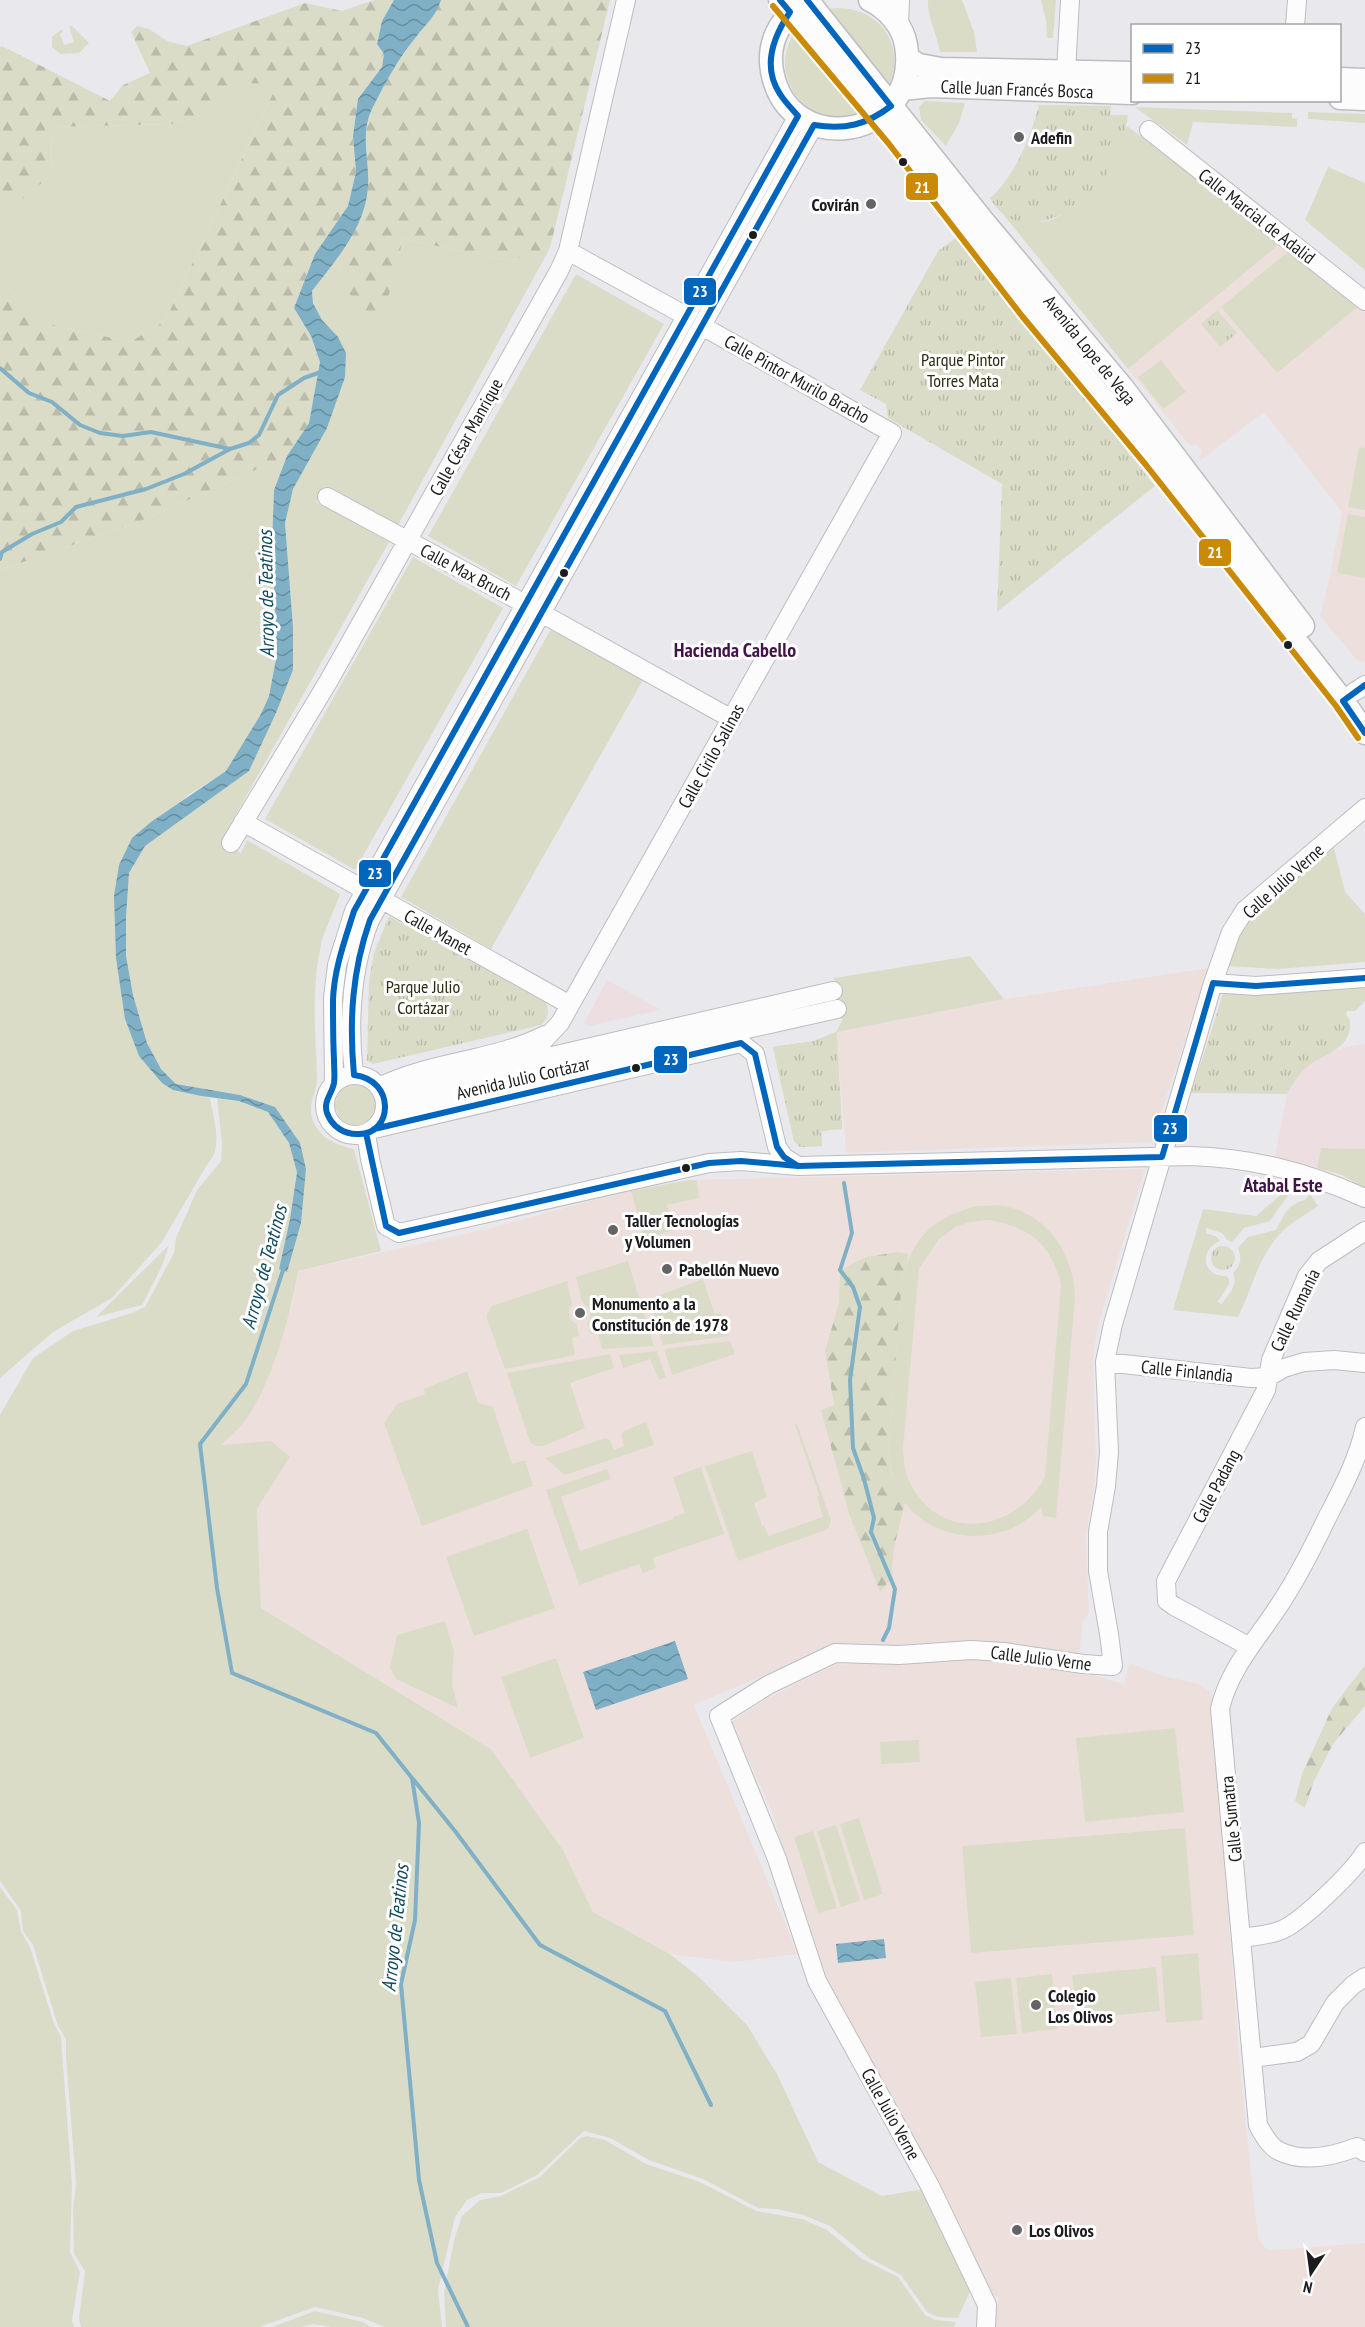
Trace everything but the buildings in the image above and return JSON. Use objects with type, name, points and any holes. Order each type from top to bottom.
[{"type":"main road","points":[[870,0],[879,4],[899,25],[905,40],[908,59],[907,74],[890,104]]},
{"type":"main road","points":[[796,3],[775,37],[771,65],[779,93],[806,120]]},
{"type":"main road","name":"Avenida Lope de Vega","points":[[796,3],[890,104],[1029,310],[1153,459],[1357,696],[1365,733]]},
{"type":"main road","name":"Calle Juan Francés Bosca","points":[[908,59],[932,69],[1131,73]]},
{"type":"main road","points":[[1341,79],[1365,80]]},
{"type":"main road","name":"Calle Juan Francés Bosca","points":[[806,120],[848,128],[863,124],[890,104],[941,86],[1131,93]]},
{"type":"main road","points":[[1341,98],[1365,99]]},
{"type":"street","name":"Calle César Manrique","points":[[231,843],[328,682],[408,542],[568,251],[626,0]]},
{"type":"street","points":[[899,25],[900,0]]},
{"type":"street","points":[[1066,70],[1070,0]]},
{"type":"street","points":[[1295,24],[1297,0]]},
{"type":"street","points":[[354,1075],[351,1051],[351,1004],[355,971],[373,896],[533,608],[686,316],[806,120]]},
{"type":"street","points":[[533,608],[702,326],[806,120]]},
{"type":"street","name":"Calle Marcial de Adalid","points":[[1149,130],[1365,301]]},
{"type":"street","points":[[568,251],[686,316]]},
{"type":"street","name":"Calle Pintor Murilo Bracho","points":[[702,326],[892,433]]},
{"type":"street","name":"Calle Cirilo Salinas","points":[[514,1065],[529,1056],[554,1030],[570,1005],[892,433]]},
{"type":"street","name":"Calle Max Bruch","points":[[327,497],[732,719]]},
{"type":"street","name":"Calle Julio Verne","points":[[987,2327],[987,2305],[930,2186],[817,1981],[777,1859],[719,1716],[768,1685],[835,1653],[899,1655],[970,1650],[993,1651],[1113,1666],[1098,1571],[1098,1532],[1109,1452],[1105,1362],[1113,1324],[1213,983],[1231,932],[1245,910],[1365,808]]},
{"type":"street","name":"Calle Manet","points":[[243,822],[570,1005]]},
{"type":"street","points":[[334,1084],[333,998],[337,965],[354,911],[373,896]]},
{"type":"street","points":[[1213,983],[1256,986],[1365,978]]},
{"type":"street","name":"Avenida Julio Cortázar","points":[[835,1000],[383,1097],[514,1065],[835,1000]]},
{"type":"street","name":"Avenida Julio Cortázar","points":[[383,1097],[395,1079],[505,1051],[554,1030]]},
{"type":"street","name":"Avenida Julio Cortázar","points":[[370,1131],[741,1043],[755,1054],[777,1147]]},
{"type":"street","points":[[354,1075],[363,1076],[383,1097],[383,1117],[370,1131],[350,1135],[341,1132],[329,1120],[325,1103],[327,1094],[334,1084],[340,1079],[354,1075]]},
{"type":"street","points":[[370,1131],[370,1159],[386,1226],[399,1233],[709,1163],[759,1162],[798,1166],[1228,1157],[1278,1166],[1331,1183],[1365,1198]]},
{"type":"street","points":[[759,1162],[770,1156],[777,1147],[784,1157],[798,1166]]},
{"type":"street","name":"Calle Rumanía","points":[[1268,1377],[1271,1360],[1307,1276],[1319,1261],[1365,1231]]},
{"type":"street","points":[[1268,1377],[1284,1368],[1304,1362],[1334,1360],[1365,1363]]},
{"type":"street","name":"Calle Finlandia","points":[[1105,1362],[1251,1378],[1268,1377]]},
{"type":"street","name":"Calle Padang","points":[[1250,1647],[1167,1601],[1166,1581],[1266,1390],[1268,1377]]},
{"type":"street","name":"Calle Sumatra","points":[[1362,2146],[1314,2158],[1296,2156],[1278,2150],[1266,2139],[1258,2125],[1220,1709],[1228,1683],[1283,1600],[1318,1536],[1361,1447],[1365,1427]]},
{"type":"street","points":[[1242,1938],[1281,1931],[1310,1910],[1359,1863],[1365,1852]]},
{"type":"street","points":[[1253,2058],[1297,2052],[1311,2044],[1335,2003],[1353,1985],[1365,1977]]},
{"type":"shaded area","points":[[1281,243],[1365,313],[1365,662],[1357,660],[1320,616],[1342,512],[1264,412],[1201,460],[1202,450],[1196,444],[1190,446],[1128,369]]},
{"type":"shaded area","points":[[1208,968],[1152,1142],[846,1153],[836,1032],[1004,999]]},
{"type":"shaded area","points":[[607,980],[661,1010],[589,1026],[584,1023]]},
{"type":"shaded area","points":[[1365,1044],[1365,1149],[1321,1148],[1317,1168],[1275,1156],[1287,1094],[1299,1075],[1309,1065],[1333,1051]]},
{"type":"shaded area","points":[[1145,1169],[1098,1326],[1093,1358],[1096,1460],[1086,1536],[1089,1613],[1083,1622],[1079,1656],[831,1647],[694,1705],[798,1954],[735,1962],[670,1954],[593,1912],[563,1850],[491,1749],[261,1608],[257,1509],[290,1457],[221,1445],[244,1422],[291,1309],[298,1271],[491,1228],[623,1192],[689,1180]]},
{"type":"shaded area","name":"Colegio Los Olivos","points":[[970,1657],[1022,1662],[1093,1675],[1124,1684],[1129,1663],[1164,1676],[1199,1684],[1209,1691],[1212,1699],[1240,2068],[1258,2238],[1264,2247],[1273,2250],[1365,2243],[1365,2327],[993,2327],[999,2298],[990,2293],[819,1969],[771,1809],[731,1722],[768,1698],[834,1665]]},
{"type":"green space","points":[[374,0],[394,0],[382,21],[377,43],[384,54],[382,67],[358,100],[353,136],[356,172],[348,206],[315,254],[294,308],[311,336],[320,362],[309,423],[287,456],[136,523],[0,570],[0,282],[50,324],[130,342],[165,321],[277,85],[238,82],[208,114],[172,124],[52,127],[51,175],[0,218],[0,47],[110,101],[123,85],[150,73],[131,32],[137,26],[149,29],[167,41],[187,46],[305,3],[342,11]]},
{"type":"green space","points":[[441,0],[610,0],[550,248],[509,261],[403,239],[381,326],[358,311],[341,275],[337,258],[348,242],[365,206],[368,187],[366,131],[370,113],[390,74],[433,15]]},
{"type":"green space","points":[[928,0],[962,0],[974,32],[977,52],[940,52],[929,13]]},
{"type":"green space","points":[[1041,0],[1056,0],[1053,38],[1047,38]]},
{"type":"green space","points":[[838,8],[866,15],[878,22],[886,32],[892,43],[894,56],[889,85],[827,12],[829,9]]},
{"type":"green space","points":[[69,26],[72,26],[89,43],[79,53],[61,54],[52,47],[52,37],[62,29],[63,32],[60,34],[64,45],[74,42]]},
{"type":"green space","points":[[796,31],[863,111],[844,117],[827,116],[811,109],[798,98],[789,83],[785,66],[787,48]]},
{"type":"green space","points":[[238,81],[277,85],[165,321],[130,342],[50,324],[0,282],[0,218],[51,175],[52,127],[172,124],[208,114]]},
{"type":"green space","points":[[925,101],[965,103],[959,123],[946,146],[921,120],[919,107]]},
{"type":"green space","points":[[1039,105],[1111,106],[1110,115],[1128,115],[1117,154],[1104,179],[1081,201],[1060,215],[1025,223],[1013,220],[1002,213],[990,198],[1015,167]]},
{"type":"green space","points":[[1135,107],[1292,113],[1292,118],[1297,119],[1297,127],[1193,122],[1187,145]]},
{"type":"green space","points":[[1308,112],[1365,114],[1365,123],[1308,119]]},
{"type":"green space","points":[[1127,126],[1281,243],[1128,369],[1003,214],[1037,222],[1061,215],[1079,196]]},
{"type":"green space","points":[[1328,167],[1365,183],[1365,270],[1305,220]]},
{"type":"green space","name":"Parque Pintor Torres Mata","points":[[957,237],[1155,486],[997,612],[1002,484],[888,418],[886,404],[860,390],[938,251]]},
{"type":"green space","points":[[403,239],[509,261],[550,248],[397,527],[324,487],[316,502],[389,542],[221,841],[241,853],[247,840],[340,894],[321,943],[317,966],[315,1014],[317,1078],[311,1113],[316,1127],[323,1136],[354,1149],[381,1251],[298,1271],[285,1329],[263,1389],[244,1422],[221,1445],[271,1441],[290,1457],[257,1509],[261,1608],[491,1749],[563,1850],[593,1912],[670,1954],[700,1978],[747,2025],[777,2074],[818,2162],[882,2196],[924,2189],[971,2289],[958,2318],[938,2317],[927,2312],[901,2275],[869,2258],[830,2226],[803,2215],[777,2209],[758,2208],[703,2179],[649,2160],[610,2138],[584,2131],[537,2175],[501,2193],[482,2193],[467,2200],[455,2217],[438,2290],[442,2327],[385,2327],[363,2318],[315,2307],[259,2327],[81,2327],[79,2318],[85,2271],[74,2254],[73,2209],[76,2184],[66,2039],[58,2026],[33,1945],[23,1931],[21,1911],[0,1881],[0,1415],[33,1358],[73,1331],[145,1307],[174,1253],[176,1238],[197,1190],[221,1161],[222,1144],[217,1098],[239,1101],[268,1112],[289,1143],[297,1171],[279,1269],[287,1272],[306,1169],[275,1107],[240,1095],[176,1084],[161,1069],[147,1043],[133,995],[126,956],[129,873],[145,846],[249,771],[276,713],[293,670],[293,627],[285,523],[337,337],[317,311],[312,291],[337,258],[341,275]]},
{"type":"green space","points":[[1290,250],[1359,306],[1277,373],[1221,307]]},
{"type":"green space","points":[[576,274],[664,324],[516,586],[428,536]]},
{"type":"green space","points":[[1217,310],[1237,333],[1220,347],[1201,324]]},
{"type":"green space","points":[[1161,360],[1186,392],[1163,409],[1138,377]]},
{"type":"green space","points":[[1359,447],[1365,448],[1365,510],[1348,507]]},
{"type":"green space","points":[[287,456],[274,490],[272,544],[277,654],[269,696],[262,714],[227,771],[188,795],[119,865],[125,1019],[137,1050],[162,1083],[173,1090],[210,1098],[216,1132],[213,1157],[162,1242],[112,1298],[53,1332],[0,1378],[0,570],[136,523]]},
{"type":"green space","points":[[1348,514],[1365,517],[1365,578],[1337,573]]},
{"type":"green space","points":[[413,557],[503,608],[355,870],[265,819]]},
{"type":"green space","points":[[551,629],[643,680],[491,949],[401,897]]},
{"type":"green space","points":[[1334,848],[1345,892],[1365,914],[1365,962],[1278,969],[1228,966],[1238,936],[1253,913]]},
{"type":"green space","name":"Parque Julio Cortázar","points":[[389,916],[546,1003],[548,1015],[545,1020],[541,1025],[373,1064],[367,1061],[369,981],[374,953]]},
{"type":"green space","points":[[970,956],[1004,999],[837,1032],[842,1129],[821,1131],[822,1146],[800,1147],[794,1141],[773,1047],[814,1041],[836,1032],[842,1020],[834,978]]},
{"type":"green space","points":[[1365,983],[1365,1001],[1355,1011],[1347,1011],[1346,1015],[1334,1016],[1305,1025],[1240,1018],[1217,1013],[1223,993],[1243,994]]},
{"type":"green space","points":[[1217,1013],[1238,1014],[1240,1017],[1251,1019],[1346,1015],[1350,1020],[1350,1027],[1345,1042],[1307,1067],[1298,1076],[1287,1094],[1191,1093]]},
{"type":"green space","points":[[836,1032],[842,1129],[821,1131],[822,1146],[800,1147],[794,1141],[773,1047],[814,1041]]},
{"type":"green space","points":[[353,1083],[366,1086],[373,1093],[376,1111],[371,1119],[353,1126],[341,1121],[334,1105],[340,1090]]},
{"type":"green space","points":[[1321,1148],[1365,1149],[1365,1188],[1342,1175],[1317,1168]]},
{"type":"green space","points":[[697,1180],[699,1198],[667,1205],[673,1230],[644,1239],[631,1191]]},
{"type":"green space","points":[[1292,1185],[1294,1190],[1270,1221],[1244,1228],[1232,1242],[1227,1240],[1222,1233],[1206,1228],[1206,1233],[1217,1237],[1220,1241],[1213,1245],[1206,1256],[1208,1267],[1212,1272],[1229,1279],[1229,1285],[1217,1302],[1222,1304],[1234,1286],[1233,1273],[1240,1262],[1238,1248],[1248,1237],[1276,1230],[1290,1208],[1305,1200],[1310,1194],[1318,1206],[1289,1226],[1272,1243],[1238,1317],[1173,1310],[1203,1209],[1256,1216]]},
{"type":"green space","points":[[976,1206],[1004,1206],[1034,1218],[1056,1239],[1064,1252],[1074,1282],[1075,1298],[1056,1518],[1043,1516],[1041,1507],[1026,1520],[1010,1529],[972,1536],[954,1534],[936,1527],[920,1518],[906,1504],[896,1485],[888,1451],[902,1280],[912,1251],[919,1240],[936,1223]],"holes":[[[988,1220],[1015,1227],[1036,1239],[1051,1258],[1061,1285],[1045,1477],[1032,1495],[1016,1509],[998,1519],[979,1523],[960,1523],[941,1516],[925,1504],[911,1485],[905,1467],[903,1449],[919,1269],[939,1239],[956,1227],[970,1222]]]},
{"type":"green space","points":[[169,1245],[162,1266],[142,1305],[96,1317]]},
{"type":"green space","points":[[1223,1246],[1231,1250],[1235,1258],[1231,1266],[1223,1270],[1215,1266],[1211,1258],[1215,1250]]},
{"type":"green space","points":[[898,1252],[909,1254],[902,1280],[888,1451],[892,1476],[905,1503],[894,1547],[891,1579],[880,1592],[849,1513],[821,1410],[834,1405],[825,1351],[839,1303],[840,1270],[866,1257]]},
{"type":"green space","points":[[628,1261],[654,1346],[602,1349],[598,1333],[590,1334],[587,1323],[590,1319],[590,1309],[582,1302],[576,1277]]},
{"type":"green space","points":[[703,1279],[715,1315],[721,1313],[729,1336],[663,1345],[649,1299]]},
{"type":"green space","points":[[567,1281],[572,1304],[569,1309],[570,1319],[577,1325],[579,1336],[572,1338],[575,1355],[505,1369],[487,1319],[492,1306]]},
{"type":"green space","points":[[730,1341],[735,1354],[672,1375],[664,1349]]},
{"type":"green space","points":[[657,1351],[666,1377],[659,1380],[650,1359],[623,1368],[619,1355]]},
{"type":"green space","points":[[610,1354],[614,1368],[570,1383],[585,1428],[544,1446],[535,1446],[530,1442],[507,1373]]},
{"type":"green space","points":[[467,1371],[478,1403],[493,1407],[512,1464],[525,1460],[533,1486],[422,1526],[384,1423],[397,1404],[425,1394],[424,1389]]},
{"type":"green space","points":[[646,1422],[654,1445],[565,1475],[545,1458],[606,1438],[610,1440],[614,1450],[624,1446],[621,1434],[624,1431]]},
{"type":"green space","points":[[797,1424],[831,1520],[829,1527],[738,1561],[705,1466],[752,1451],[767,1497],[754,1503],[768,1536],[823,1517],[817,1497],[819,1495],[795,1425]]},
{"type":"green space","points":[[701,1467],[724,1534],[653,1558],[656,1568],[643,1573],[639,1564],[579,1585],[546,1490],[607,1469],[611,1479],[561,1497],[580,1551],[685,1513],[673,1477]]},
{"type":"green space","points":[[527,1529],[555,1608],[474,1636],[446,1557]]},
{"type":"green space","points":[[445,1621],[454,1652],[452,1684],[458,1708],[396,1679],[390,1668],[397,1635]]},
{"type":"green space","points":[[556,1658],[584,1738],[530,1758],[501,1677]]},
{"type":"green space","points":[[1365,1665],[1365,1706],[1333,1744],[1314,1781],[1305,1808],[1295,1801],[1302,1774],[1332,1708]]},
{"type":"green space","points":[[1175,1728],[1184,1812],[1085,1822],[1076,1738]]},
{"type":"green space","points":[[919,1740],[920,1762],[881,1764],[880,1742]]},
{"type":"green space","points":[[859,1818],[883,1894],[864,1900],[840,1824]]},
{"type":"green space","points":[[836,1825],[860,1901],[841,1907],[817,1831]]},
{"type":"green space","points":[[1185,1828],[1194,1935],[971,1953],[962,1846]]},
{"type":"green space","points":[[813,1831],[837,1908],[818,1913],[794,1837]]},
{"type":"green space","points":[[0,1887],[17,1910],[21,1931],[30,1947],[53,2021],[61,2037],[72,2184],[70,2252],[80,2272],[72,2320],[74,2327],[0,2327]]},
{"type":"green space","points":[[1198,1953],[1203,2020],[1166,2023],[1161,1956]]},
{"type":"green space","points":[[1156,1967],[1160,2011],[1077,2019],[1072,1975]]},
{"type":"green space","points":[[1052,1974],[1057,2029],[1022,2033],[1016,1978]]},
{"type":"green space","points":[[1011,1978],[1017,2034],[981,2037],[975,1982]]},
{"type":"green space","points":[[587,2136],[605,2140],[646,2164],[700,2182],[756,2211],[802,2219],[827,2230],[862,2259],[898,2277],[925,2315],[935,2320],[956,2322],[954,2327],[446,2327],[444,2293],[454,2240],[462,2216],[480,2200],[501,2196],[540,2177],[580,2138]]},
{"type":"green space","points":[[315,2311],[363,2322],[371,2327],[332,2327],[313,2324],[300,2327],[272,2327]]},
{"type":"water","points":[[394,0],[441,0],[434,15],[397,63],[371,111],[366,130],[368,188],[366,203],[348,243],[312,291],[313,303],[322,320],[338,337],[346,353],[345,377],[327,428],[293,489],[285,523],[293,627],[293,670],[249,771],[145,846],[129,873],[126,956],[133,995],[147,1043],[161,1069],[176,1084],[240,1095],[275,1107],[300,1143],[306,1169],[301,1223],[287,1272],[279,1269],[297,1172],[289,1143],[268,1112],[239,1101],[173,1090],[162,1083],[139,1056],[125,1019],[116,958],[114,896],[119,865],[132,838],[151,822],[226,771],[261,714],[269,696],[277,654],[272,544],[274,490],[287,456],[309,423],[320,362],[311,336],[294,308],[315,254],[348,206],[356,172],[353,136],[358,99],[382,67],[384,54],[377,44],[382,21]]},
{"type":"water","points":[[675,1641],[688,1679],[596,1710],[583,1672]]},
{"type":"water","points":[[884,1939],[886,1958],[838,1963],[836,1944]]},
{"type":"waterway","points":[[0,368],[29,393],[52,402],[80,425],[100,433],[123,436],[151,432],[230,449]]},
{"type":"waterway","points":[[0,559],[2,552],[32,534],[61,522],[76,507],[146,489],[184,474],[230,449],[249,443],[259,435],[278,395],[304,378],[321,372]]},
{"type":"waterway","points":[[844,1183],[852,1233],[840,1270],[853,1287],[860,1307],[850,1380],[853,1448],[874,1518],[871,1532],[895,1589],[889,1628],[883,1640]]},
{"type":"waterway","name":"Arroyo de Teatinos","points":[[284,1267],[246,1384],[200,1444],[217,1588],[232,1673],[376,1733],[412,1778],[419,1823],[415,1920],[401,1984],[419,2180],[437,2263],[468,2327]]},
{"type":"waterway","points":[[413,1779],[540,1945],[665,2011],[711,2105]]},
{"type":"transit line","name":"23","points":[[780,0],[790,12],[779,32],[772,52],[772,73],[780,94],[798,116],[354,911],[335,977],[334,1080],[326,1105],[332,1122],[344,1131],[354,1134],[370,1132],[383,1117],[385,1106],[383,1096],[377,1086],[368,1079],[354,1075],[353,996],[359,958],[370,920],[814,125],[836,127],[864,122],[891,106],[807,0]]},
{"type":"transit line","name":"21","points":[[773,6],[889,144],[1022,316],[1146,465],[1336,706],[1358,738]]},
{"type":"transit line","name":"23","points":[[1365,685],[1343,701],[1365,733]]},
{"type":"transit line","name":"23","points":[[366,1133],[386,1226],[399,1233],[709,1163],[741,1161],[798,1166],[1162,1157],[1213,983],[1256,986],[1365,978]]},
{"type":"transit line","name":"23","points":[[374,1129],[741,1043],[755,1054],[777,1147],[784,1157],[798,1166]]},
{"type":"place","name":"Adefin","points":[[1019,137]]},
{"type":"place","name":"Covirán","points":[[871,204]]},
{"type":"place","name":"Taller Tecnologías y Volumen","points":[[613,1230]]},
{"type":"place","name":"Pabellón Nuevo","points":[[667,1269]]},
{"type":"place","name":"Monumento a la Constitución de 1978","points":[[580,1313]]},
{"type":"place","name":"Colegio Los Olivos","points":[[1036,2005]]},
{"type":"place","name":"Los Olivos","points":[[1017,2230]]},
{"type":"district","name":"Hacienda Cabello","points":[[735,650]]},
{"type":"district","name":"Atabal Este","points":[[1283,1185]]}]
